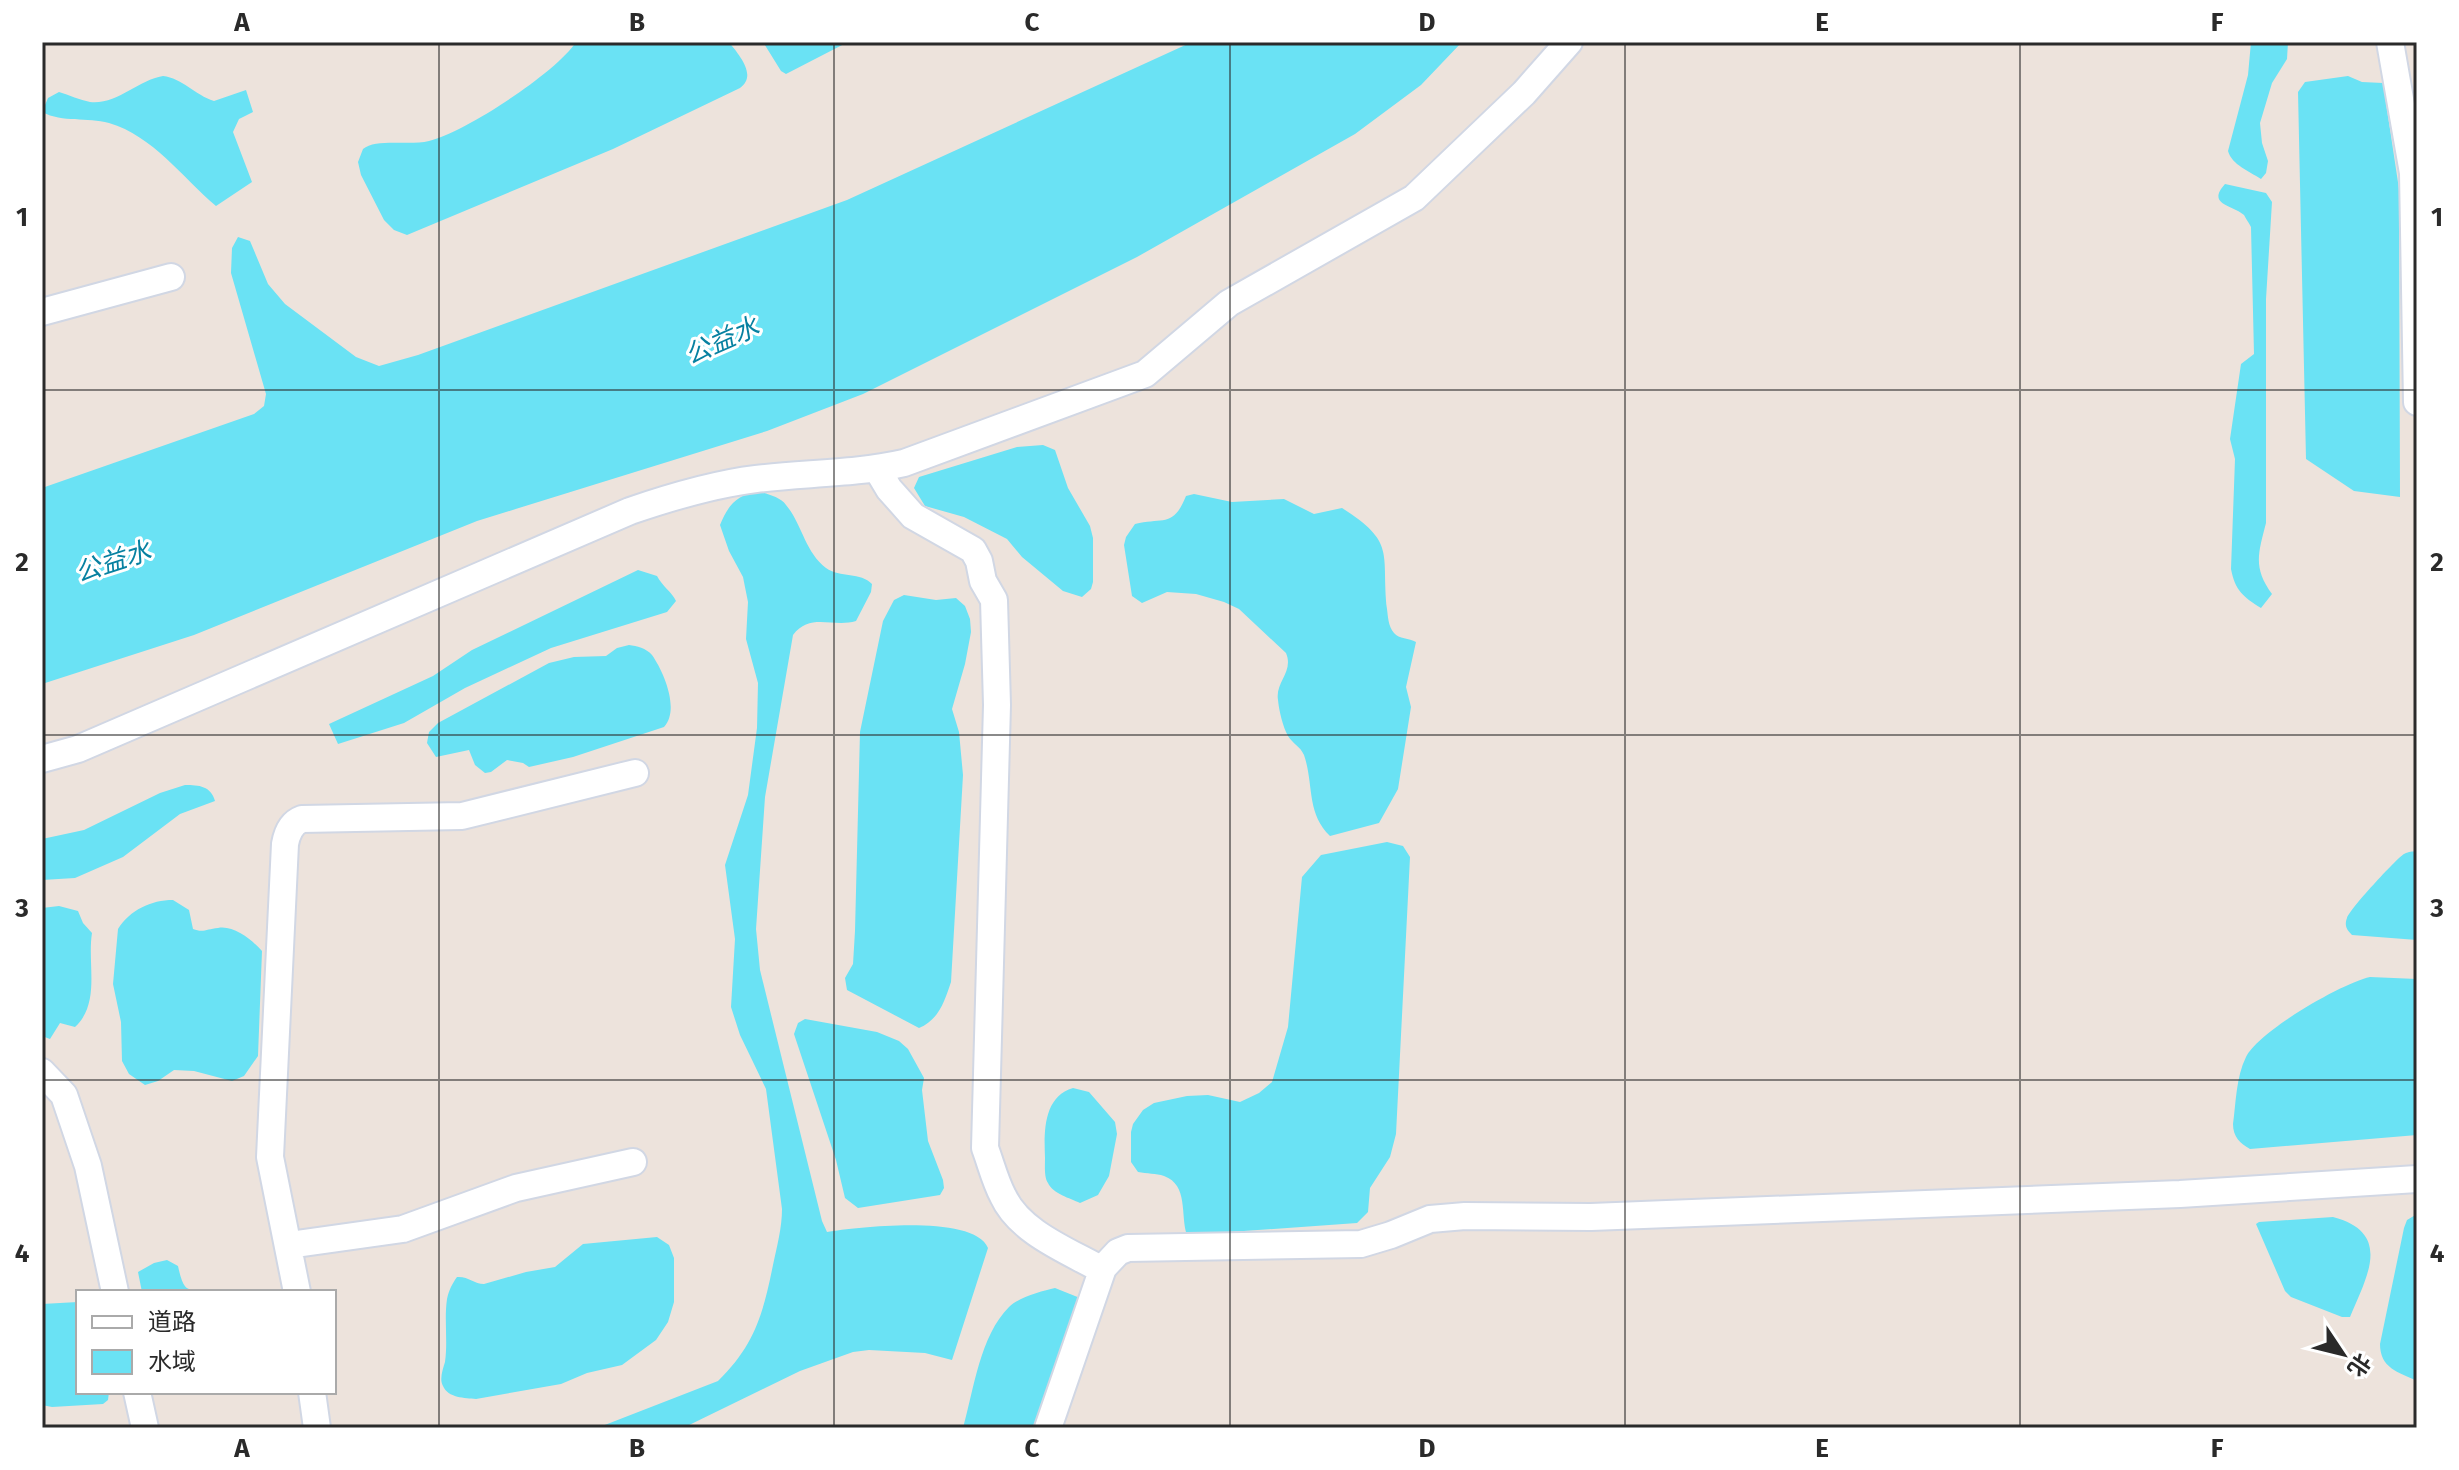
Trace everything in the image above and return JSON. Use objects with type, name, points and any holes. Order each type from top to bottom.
[{"type":"street","points":[[42,759],[78,749],[630,511],[699,490],[751,479],[877,469],[917,459],[1145,374],[1229,303],[1414,198],[1513,104],[1569,42]]},
{"type":"street","points":[[2390,42],[2413,173],[2417,402]]},
{"type":"street","points":[[42,312],[171,277]]},
{"type":"street","points":[[877,469],[889,489],[913,516],[973,550],[983,581],[994,600],[997,705],[985,1148],[1003,1198],[1015,1214],[1031,1229],[1102,1270]]},
{"type":"street","points":[[297,1290],[270,1157],[285,844],[292,826],[302,819],[462,816],[635,773]]},
{"type":"street","points":[[42,1072],[54,1081],[64,1095],[83,1152],[115,1290]]},
{"type":"street","points":[[289,1245],[403,1229],[516,1188],[633,1162]]},
{"type":"street","points":[[1048,1428],[1102,1270],[1118,1252],[1128,1248],[1361,1244],[1430,1219],[1465,1216],[1591,1217],[2052,1199],[2417,1179]]},
{"type":"street","points":[[137,1394],[145,1428]]},
{"type":"street","points":[[312,1394],[317,1428]]},
{"type":"water","points":[[576,42],[729,42],[745,65],[747,77],[740,88],[613,149],[407,235],[394,230],[384,220],[361,175],[358,162],[363,149],[376,144],[412,143],[445,136],[508,100],[550,69]]},
{"type":"water","points":[[763,42],[848,42],[786,74]]},
{"type":"water","name":"公益水","points":[[1192,42],[1462,42],[1421,85],[1355,134],[1137,257],[863,394],[767,431],[477,521],[194,635],[42,684],[42,488],[254,414],[264,406],[266,394],[231,273],[232,248],[238,237],[250,241],[268,284],[285,304],[356,357],[379,366],[418,355],[847,200]]},
{"type":"water","points":[[2251,42],[2288,42],[2287,59],[2272,83],[2260,123],[2268,161],[2266,173],[2261,179],[2237,164],[2228,151],[2248,75]]},
{"type":"water","points":[[163,76],[214,101],[246,90],[253,112],[239,119],[233,132],[252,182],[216,206],[140,137],[109,123],[58,118],[42,112],[48,98],[59,92],[100,102]]},
{"type":"water","points":[[2348,76],[2362,82],[2383,83],[2399,189],[2400,497],[2354,491],[2306,459],[2298,92],[2305,82]]},
{"type":"water","points":[[2225,184],[2266,193],[2272,202],[2266,299],[2266,523],[2259,560],[2262,576],[2272,594],[2261,608],[2241,592],[2231,569],[2235,459],[2230,439],[2241,364],[2254,354],[2251,227],[2244,215],[2220,200],[2218,196]]},
{"type":"water","points":[[1043,445],[1055,450],[1068,488],[1090,526],[1093,582],[1091,589],[1082,597],[1063,591],[1022,557],[1007,539],[964,517],[925,506],[914,488],[919,477],[1017,447]]},
{"type":"water","points":[[758,491],[784,502],[813,554],[826,568],[872,584],[856,621],[814,622],[793,635],[765,797],[756,929],[760,970],[822,1221],[827,1232],[914,1225],[961,1230],[978,1237],[988,1248],[952,1360],[925,1353],[853,1352],[800,1371],[683,1428],[597,1428],[718,1381],[731,1368],[749,1341],[761,1314],[780,1230],[782,1209],[766,1089],[740,1035],[731,1007],[735,939],[725,865],[748,795],[757,728],[758,683],[746,639],[748,602],[743,577],[720,525],[734,502]]},
{"type":"water","points":[[1194,494],[1232,502],[1284,499],[1314,514],[1342,508],[1379,541],[1385,562],[1391,627],[1399,636],[1416,642],[1406,687],[1411,707],[1398,789],[1379,823],[1330,836],[1322,827],[1314,808],[1304,755],[1288,736],[1280,714],[1278,694],[1288,666],[1286,653],[1239,609],[1196,594],[1167,592],[1142,603],[1132,596],[1124,545],[1126,537],[1135,524],[1172,517],[1186,496]]},
{"type":"water","points":[[638,570],[657,576],[674,598],[676,601],[667,612],[551,648],[465,688],[404,723],[338,744],[329,724],[433,676],[472,650]]},
{"type":"water","points":[[904,595],[936,600],[956,598],[965,606],[971,632],[952,709],[959,732],[963,775],[951,982],[936,1015],[919,1028],[847,990],[845,978],[853,964],[860,732],[883,621],[894,600]]},
{"type":"water","points":[[629,645],[650,653],[661,671],[671,711],[664,727],[573,757],[529,767],[507,760],[485,773],[475,765],[469,750],[436,757],[427,743],[429,732],[438,723],[549,663],[574,657],[606,656],[617,648]]},
{"type":"water","points":[[185,785],[204,787],[211,792],[215,801],[180,814],[123,857],[75,878],[42,880],[42,839],[84,830],[160,793]]},
{"type":"water","points":[[1387,842],[1403,846],[1410,857],[1396,1134],[1390,1157],[1370,1188],[1368,1212],[1357,1223],[1187,1235],[1177,1186],[1164,1176],[1138,1172],[1131,1162],[1133,1124],[1143,1110],[1154,1103],[1208,1095],[1240,1102],[1259,1093],[1272,1082],[1288,1027],[1302,877],[1321,855]]},
{"type":"water","points":[[2417,851],[2417,940],[2352,935],[2346,923],[2356,905],[2399,858]]},
{"type":"water","points":[[173,900],[189,910],[193,929],[230,929],[248,938],[262,951],[258,1056],[244,1076],[232,1081],[194,1071],[174,1070],[158,1081],[145,1085],[129,1074],[122,1061],[121,1022],[113,984],[118,929],[142,907]]},
{"type":"water","points":[[59,906],[78,911],[92,933],[91,983],[88,1007],[83,1017],[75,1027],[60,1023],[50,1039],[42,1036],[42,908]]},
{"type":"water","points":[[2370,977],[2417,979],[2417,1135],[2250,1149],[2243,1144],[2236,1136],[2233,1124],[2240,1073],[2254,1046],[2302,1010],[2341,988]]},
{"type":"water","points":[[805,1019],[877,1032],[899,1041],[908,1049],[924,1078],[922,1090],[928,1141],[943,1180],[944,1188],[940,1195],[858,1208],[845,1198],[836,1160],[794,1034],[798,1023]]},
{"type":"water","points":[[1073,1088],[1089,1092],[1115,1122],[1117,1134],[1109,1176],[1098,1195],[1080,1203],[1050,1187],[1045,1171],[1047,1117],[1056,1099]]},
{"type":"water","points":[[2417,1214],[2417,1381],[2387,1364],[2380,1344],[2404,1228],[2407,1220]]},
{"type":"water","points":[[2333,1217],[2352,1224],[2369,1245],[2368,1272],[2350,1317],[2342,1317],[2291,1297],[2285,1291],[2256,1224]]},
{"type":"water","points":[[657,1237],[669,1245],[674,1258],[674,1302],[668,1322],[656,1340],[622,1365],[587,1373],[561,1384],[476,1399],[457,1397],[445,1390],[441,1377],[446,1354],[446,1307],[457,1277],[484,1284],[555,1267],[583,1244]]},
{"type":"water","points":[[167,1260],[178,1266],[183,1283],[194,1290],[142,1290],[138,1272]]},
{"type":"water","points":[[1055,1288],[1080,1298],[1034,1428],[963,1428],[979,1364],[999,1319],[1019,1300]]},
{"type":"water","points":[[76,1302],[76,1394],[109,1394],[103,1404],[42,1405],[42,1304]]}]
